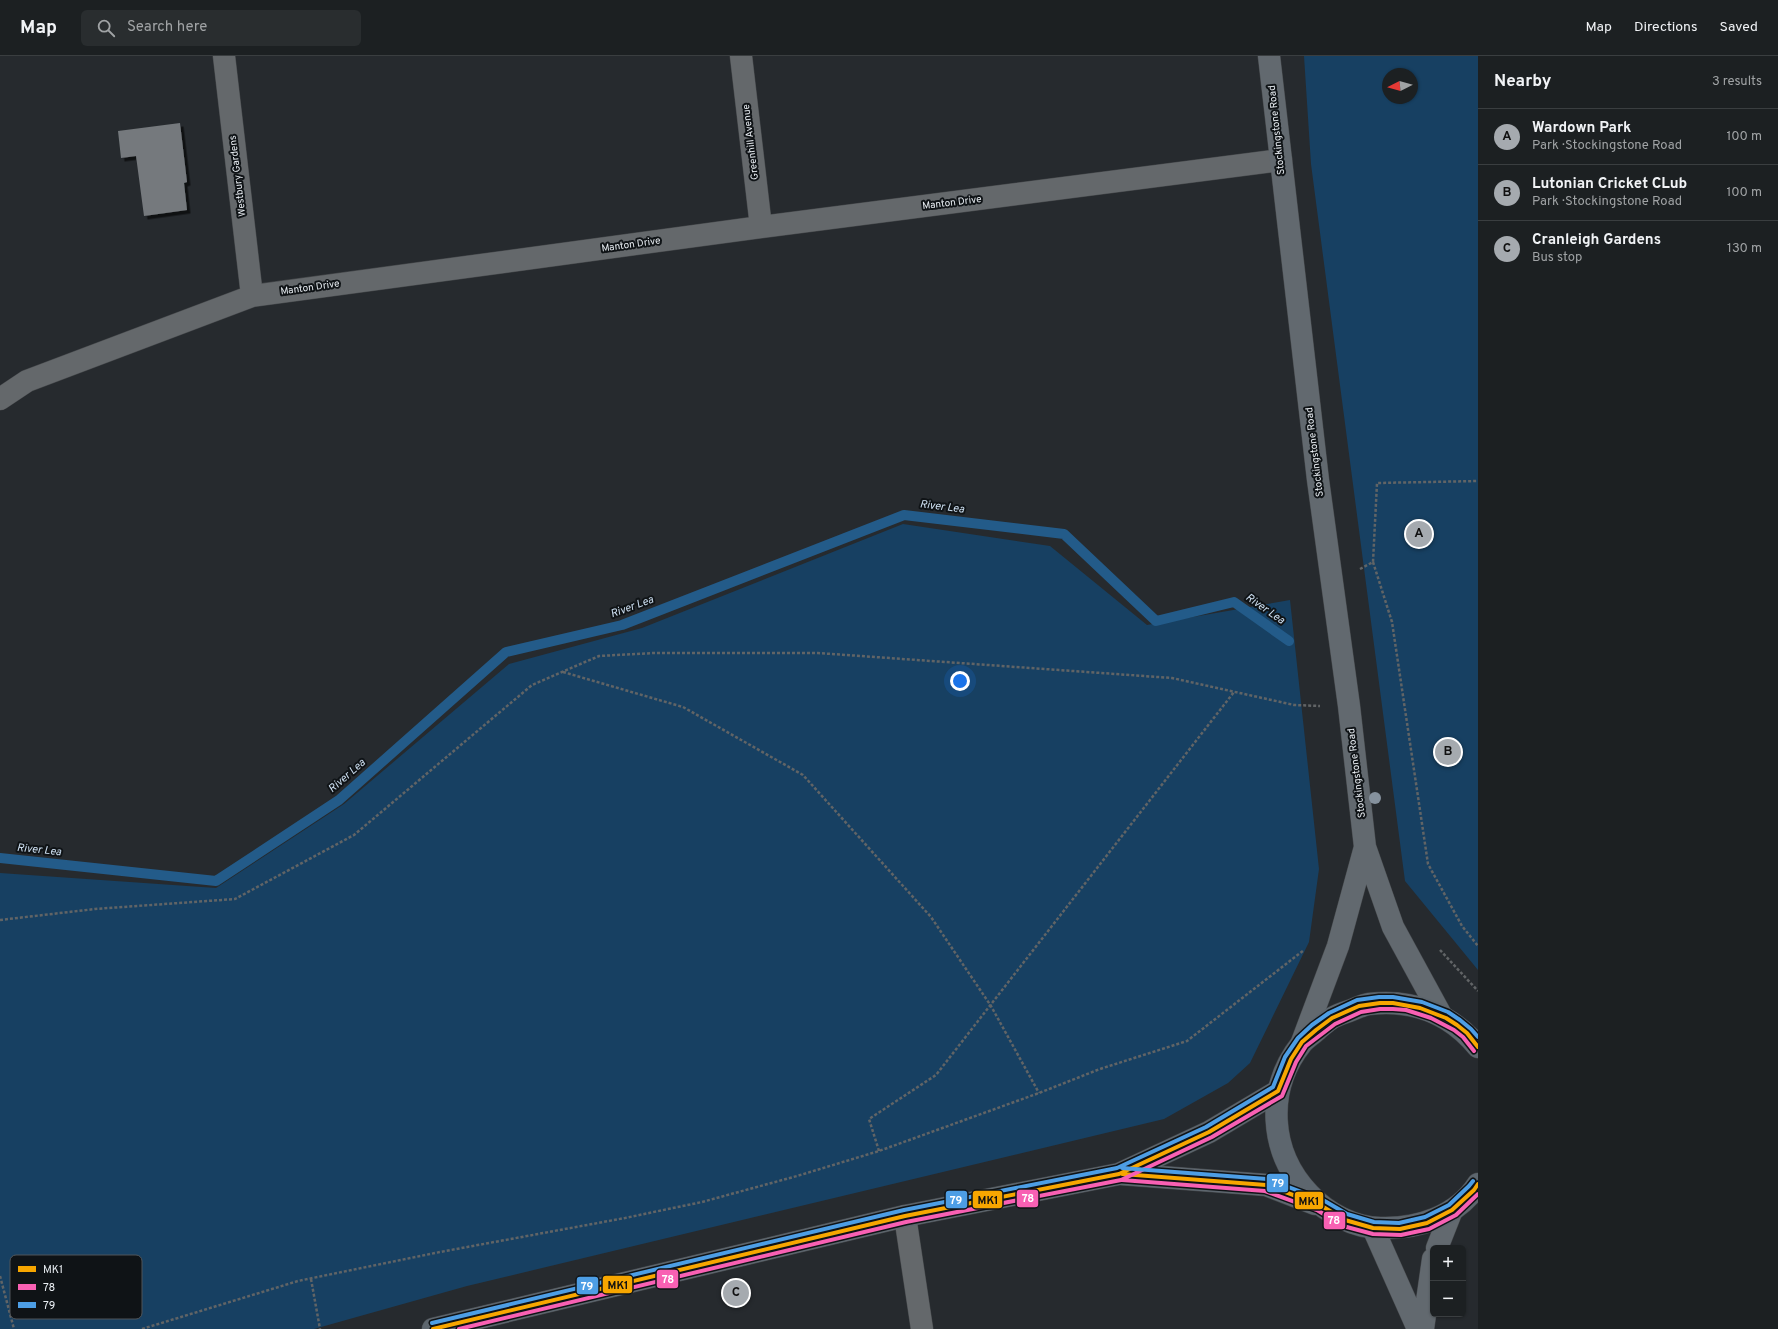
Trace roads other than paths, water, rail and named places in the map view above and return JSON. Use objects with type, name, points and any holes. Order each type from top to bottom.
[{"type":"highway","points":[[1320,1206],[1298,1182],[1282,1154],[1276,1123],[1278,1091],[1288,1065],[1302,1042],[1332,1018],[1367,1004],[1405,1003],[1441,1015],[1466,1033],[1478,1047]]},
{"type":"highway","points":[[433,1329],[905,1216],[1119,1174],[1209,1132],[1278,1091]]},
{"type":"highway","points":[[1119,1174],[1266,1185],[1320,1206],[1345,1220],[1374,1228],[1400,1228],[1427,1223],[1452,1210],[1474,1190],[1478,1184]]},
{"type":"main road","name":"Stockingstone Road","points":[[1269,56],[1318,480],[1349,706],[1365,847],[1393,926],[1441,1015]]},
{"type":"main road","name":"Stockingstone Road","points":[[1302,1042],[1338,946],[1365,847]]},
{"type":"main road","points":[[1438,1245],[1452,1210]]},
{"type":"main road","points":[[1374,1228],[1418,1329]]},
{"type":"main road","points":[[1423,1329],[1430,1280]]},
{"type":"street","name":"Westbury Gardens","points":[[224,56],[252,296]]},
{"type":"street","name":"Greenhill Avenue","points":[[741,56],[762,227]]},
{"type":"street","name":"Manton Drive","points":[[0,399],[27,381],[252,296],[762,227],[1281,160]]},
{"type":"street","points":[[905,1216],[922,1329]]},
{"type":"waterway","name":"River Lea","points":[[0,858],[216,881],[339,800],[506,652],[622,625],[904,515],[1064,534],[1156,621],[1234,602],[1289,641]]},
{"type":"place","name":"Wardown Park","points":[[1419,534]]},
{"type":"place","name":"Lutonian Cricket CLub","points":[[1448,752]]},
{"type":"place","name":"Cranleigh Gardens","points":[[736,1293]]}]
